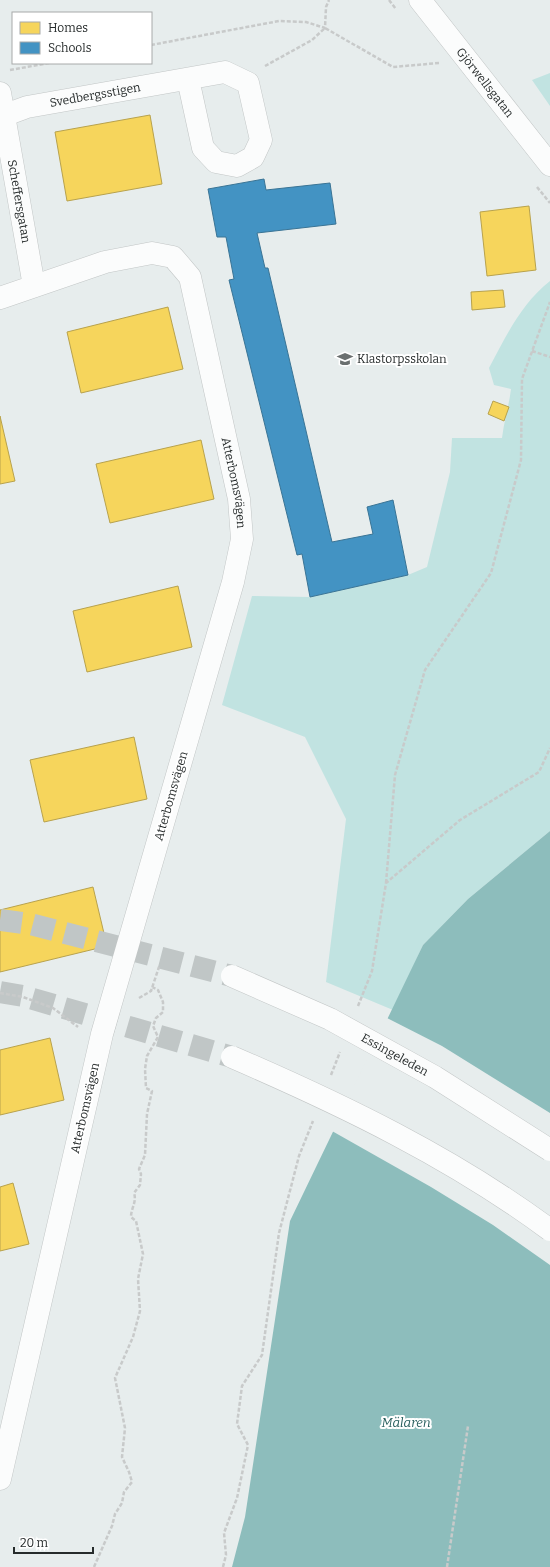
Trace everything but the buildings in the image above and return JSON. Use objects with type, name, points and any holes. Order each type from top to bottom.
[{"type":"main road","name":"Gjörwellsgatan","points":[[420,0],[550,165]]},
{"type":"main road","name":"Svedbergsstigen","points":[[2,116],[27,107],[225,72],[248,83]]},
{"type":"main road","points":[[188,79],[202,148],[216,162],[237,166],[254,157],[261,140],[248,83]]},
{"type":"main road","name":"Scheffersgatan","points":[[0,93],[2,116],[34,286]]},
{"type":"main road","name":"Atterbomsvägen","points":[[0,298],[105,262],[152,253],[173,257],[190,277],[239,499],[242,539],[233,582],[102,1034],[2,1457],[0,1479]]},
{"type":"main road","name":"Essingeleden","points":[[232,976],[330,1019],[435,1077],[550,1150]]},
{"type":"main road","points":[[232,1057],[308,1090],[407,1139],[516,1205],[550,1230]]},
{"type":"path","points":[[248,83],[263,67],[312,40],[325,28],[326,7],[329,0]]},
{"type":"path","points":[[152,45],[279,21],[306,22],[325,28],[393,67],[439,63]]},
{"type":"path","points":[[7,71],[44,64]]},
{"type":"path","points":[[357,1008],[372,971],[386,883],[395,774],[424,670],[491,573],[520,460],[522,379],[550,302]]},
{"type":"path","points":[[532,351],[550,357]]},
{"type":"path","points":[[386,883],[460,820],[540,772],[550,748]]},
{"type":"path","points":[[135,1000],[151,991],[159,967]]},
{"type":"path","points":[[94,1567],[112,1526],[115,1514],[122,1503],[124,1492],[132,1482],[122,1457],[125,1428],[115,1378],[133,1337],[140,1311],[138,1280],[143,1254],[140,1232],[136,1221],[131,1217],[131,1213],[136,1200],[134,1193],[140,1185],[141,1174],[139,1169],[145,1155],[147,1114],[152,1091],[146,1088],[145,1068],[147,1056],[158,1037],[153,1026],[156,1018],[163,1012],[164,1002],[158,990],[152,987]]},
{"type":"path","points":[[0,992],[23,997],[53,1008],[78,1026],[102,1034]]},
{"type":"path","points":[[328,1082],[343,1045]]},
{"type":"path","points":[[223,1567],[226,1555],[224,1533],[237,1498],[248,1445],[238,1424],[242,1386],[262,1356],[279,1233],[299,1156],[314,1119]]},
{"type":"path","points":[[447,1567],[468,1426]]},
{"type":"shaded area","points":[[550,73],[550,106],[532,80]]},
{"type":"shaded area","points":[[550,281],[550,831],[468,899],[423,945],[393,1010],[326,982],[346,819],[305,737],[222,705],[252,596],[310,597],[408,575],[427,567],[450,472],[452,438],[502,438],[511,389],[494,385],[489,368],[508,332],[522,310]]},
{"type":"water","name":"Mälaren","points":[[550,831],[550,1567],[232,1567],[245,1517],[290,1221],[423,945],[468,899]]},
{"type":"pier","points":[[387,1018],[442,1046],[550,1113],[550,1265],[493,1225],[431,1187],[332,1131]]},
{"type":"tunnel","points":[[0,920],[30,924],[232,976]]},
{"type":"tunnel","points":[[0,992],[23,996],[232,1057]]},
{"type":"place","name":"Klastorpsskolan","points":[[345,359]]}]
